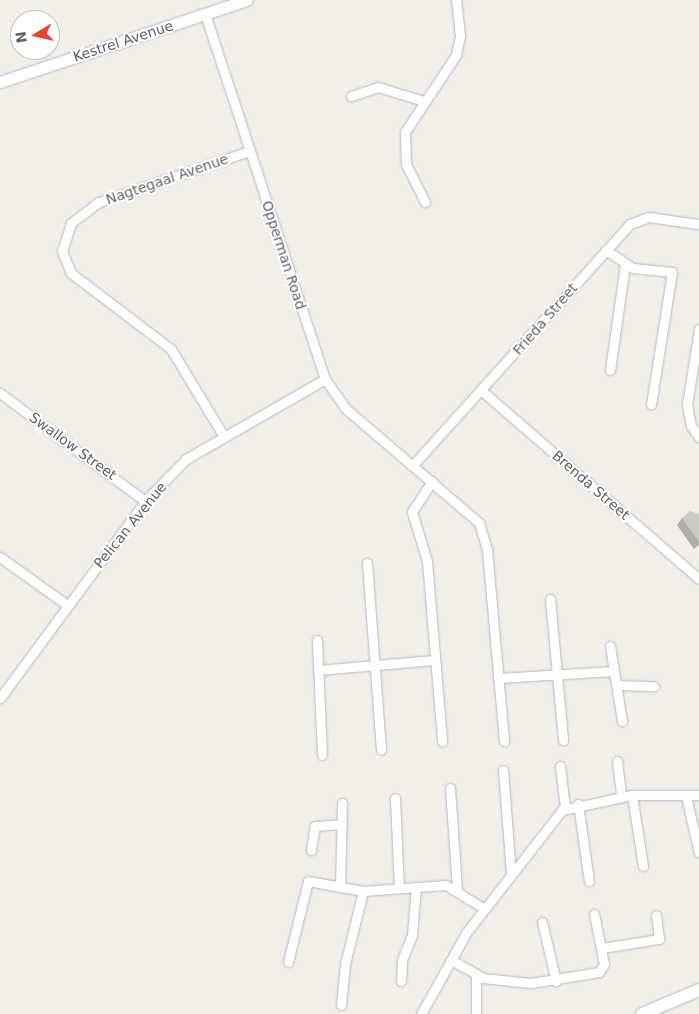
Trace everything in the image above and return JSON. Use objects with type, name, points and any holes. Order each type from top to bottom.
[{"type":"main road","points":[[642,1014],[699,990]]},
{"type":"street","name":"Kestrel Avenue","points":[[0,82],[247,0]]},
{"type":"street","points":[[425,202],[410,175],[403,147],[407,125],[424,102],[458,47],[456,0]]},
{"type":"street","name":"Opperman Road","points":[[205,14],[325,379],[345,408],[412,466],[472,514],[482,531],[504,741]]},
{"type":"street","points":[[351,96],[374,87],[424,102]]},
{"type":"street","name":"Nagtegaal Avenue","points":[[223,435],[171,349],[70,273],[62,251],[72,223],[99,202],[250,151]]},
{"type":"street","name":"Frieda Street","points":[[412,466],[482,391],[630,224],[641,219],[699,224]]},
{"type":"street","points":[[606,250],[625,265],[672,272],[651,404]]},
{"type":"street","points":[[610,370],[625,265]]},
{"type":"street","points":[[699,329],[687,405],[690,426],[699,438]]},
{"type":"street","name":"Pelican Avenue","points":[[0,698],[145,501],[186,459],[223,435],[325,379]]},
{"type":"street","name":"Brenda Street","points":[[482,391],[698,575]]},
{"type":"street","name":"Swallow Street","points":[[0,392],[145,501]]},
{"type":"street","points":[[432,481],[412,512],[426,561],[442,740]]},
{"type":"street","points":[[0,557],[67,605]]},
{"type":"street","points":[[367,563],[381,748]]},
{"type":"street","points":[[550,599],[555,674],[563,740]]},
{"type":"street","points":[[317,640],[322,755]]},
{"type":"street","points":[[610,646],[622,721]]},
{"type":"street","points":[[318,670],[375,662],[435,660]]},
{"type":"street","points":[[498,678],[614,671]]},
{"type":"street","points":[[617,685],[654,686]]},
{"type":"street","points":[[617,761],[621,796]]},
{"type":"street","points":[[560,766],[565,808]]},
{"type":"street","points":[[503,770],[511,874]]},
{"type":"street","points":[[450,788],[457,889]]},
{"type":"street","points":[[632,795],[643,866]]},
{"type":"street","points":[[421,1014],[483,908],[565,808],[621,796],[699,795]]},
{"type":"street","points":[[686,796],[699,853]]},
{"type":"street","points":[[395,798],[399,888]]},
{"type":"street","points":[[340,887],[342,802]]},
{"type":"street","points":[[578,804],[589,881]]},
{"type":"street","points":[[311,850],[315,826],[342,824]]},
{"type":"street","points":[[288,962],[305,882],[363,891],[416,887],[457,889],[483,908]]},
{"type":"street","points":[[401,981],[402,960],[412,935],[416,887]]},
{"type":"street","points":[[341,1005],[345,964],[363,891]]},
{"type":"street","points":[[451,960],[476,975],[531,983],[556,981],[602,970],[602,948],[594,914]]},
{"type":"street","points":[[602,948],[659,939],[656,915]]},
{"type":"street","points":[[542,922],[556,981]]},
{"type":"street","points":[[476,975],[476,1014]]},
{"type":"building","points":[[690,511],[699,514],[699,542],[682,518]]}]
